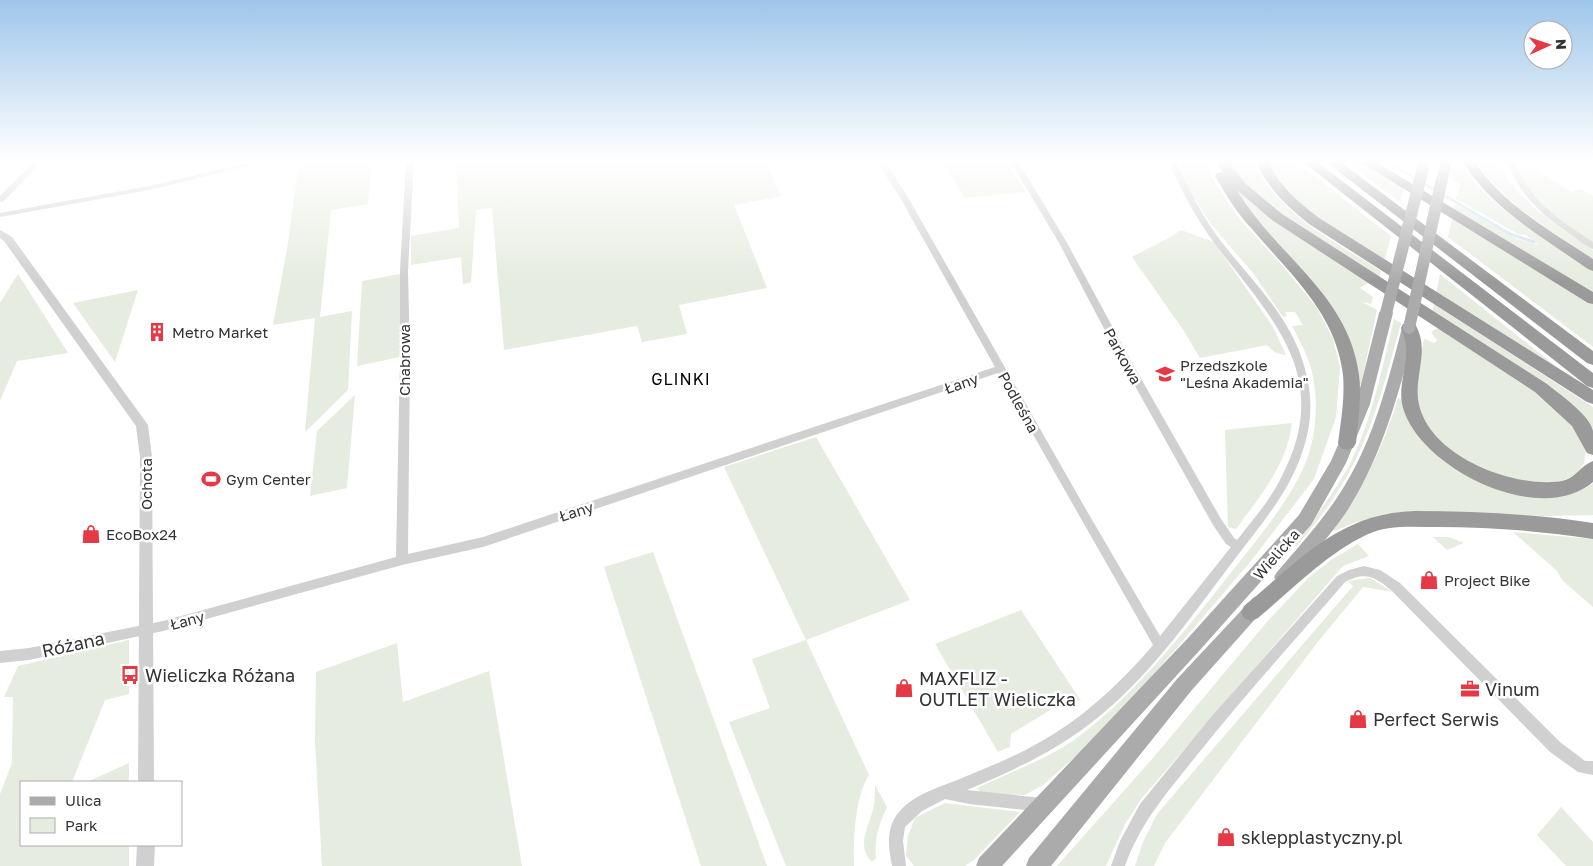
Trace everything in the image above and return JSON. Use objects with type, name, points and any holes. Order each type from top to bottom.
[{"type":"highway","points":[[1237,201],[1248,218],[1315,290],[1336,324],[1345,346],[1351,373],[1348,443]]},
{"type":"highway","points":[[1258,201],[1277,217],[1552,397],[1582,425],[1593,448]]},
{"type":"highway","points":[[1291,201],[1314,221],[1593,398]]},
{"type":"highway","points":[[1360,201],[1593,382]]},
{"type":"highway","points":[[1384,201],[1593,359]]},
{"type":"highway","points":[[1432,201],[1593,299]]},
{"type":"highway","points":[[1505,201],[1514,210],[1593,266]]},
{"type":"highway","points":[[1409,328],[1414,346],[1409,383],[1411,410],[1426,436],[1445,454],[1474,472],[1493,480],[1528,489],[1545,490],[1569,487],[1579,483],[1593,468]]},
{"type":"highway","points":[[1252,612],[1335,543],[1361,528],[1382,522],[1406,519],[1474,519],[1552,524],[1593,531]]},
{"type":"highway","points":[[1552,524],[1593,520]]},
{"type":"main road","name":"Wielicka","points":[[987,866],[1194,644],[1305,520],[1348,443],[1363,404],[1415,201]]},
{"type":"main road","name":"Wielicka","points":[[1037,866],[1184,685],[1312,544],[1339,508],[1361,470],[1385,412],[1409,328],[1437,201]]},
{"type":"street","points":[[0,215],[75,201]]},
{"type":"street","name":"Chabrowa","points":[[402,560],[405,359],[404,271],[408,201]]},
{"type":"street","name":"Podleśna","points":[[906,201],[1159,645]]},
{"type":"street","name":"Parkowa","points":[[1038,201],[1062,241],[1099,312],[1216,522],[1230,541],[1238,546]]},
{"type":"street","points":[[899,866],[895,845],[903,817],[916,806],[1058,740],[1104,703],[1159,645],[1196,602],[1264,515],[1290,472],[1306,423],[1307,404],[1297,357],[1280,321],[1217,241],[1190,201]]},
{"type":"street","points":[[1535,201],[1556,221],[1593,246]]},
{"type":"street","name":"Ochota","points":[[0,233],[8,239],[142,425],[146,457],[146,781]]},
{"type":"street","name":"Łany","points":[[146,628],[209,614],[402,560],[483,542],[1000,369]]},
{"type":"street","points":[[1118,866],[1125,846],[1145,809],[1216,721],[1341,579],[1349,573],[1367,570],[1380,575],[1401,592],[1555,747],[1584,767],[1593,768]]},
{"type":"street","name":"Różana","points":[[0,656],[29,654],[146,628]]},
{"type":"street","points":[[945,792],[969,797],[1044,805]]},
{"type":"street","points":[[145,866],[146,846]]},
{"type":"green space","points":[[294,201],[368,201],[368,204],[331,210],[320,317],[352,311],[348,390],[305,432],[315,318],[273,325]]},
{"type":"green space","points":[[458,201],[753,201],[734,205],[767,288],[679,305],[687,334],[642,342],[637,326],[504,350],[492,208],[476,210],[471,282],[463,284],[461,257],[411,265],[411,236],[459,228]]},
{"type":"green space","points":[[1196,201],[1228,201],[1240,220],[1282,265],[1317,308],[1333,339],[1340,367],[1336,417],[1314,479],[1251,561],[1108,728],[1043,785],[1025,795],[981,793],[977,788],[1042,759],[1067,745],[1122,700],[1143,679],[1269,524],[1290,493],[1306,462],[1315,425],[1316,401],[1311,367],[1292,326],[1303,325],[1295,312],[1285,312],[1287,316],[1283,317],[1253,273],[1211,224]]},
{"type":"green space","points":[[1242,201],[1256,201],[1377,286],[1376,288],[1368,283],[1360,288],[1373,297],[1371,304],[1362,302],[1377,310],[1361,384],[1359,384],[1354,356],[1345,332],[1334,311],[1320,291],[1269,236]]},
{"type":"green space","points":[[1263,201],[1282,201],[1308,225],[1381,271],[1379,279],[1292,223]]},
{"type":"green space","points":[[1297,201],[1347,201],[1391,236],[1384,262],[1334,230]]},
{"type":"green space","points":[[1460,201],[1495,201],[1520,222],[1593,271],[1593,292],[1453,210],[1455,204],[1517,239],[1539,245],[1526,235],[1518,234]]},
{"type":"green space","points":[[1511,201],[1528,201],[1539,212],[1593,250],[1593,259],[1529,216]]},
{"type":"green space","points":[[1539,201],[1593,201],[1593,243],[1560,221]]},
{"type":"green space","points":[[1452,218],[1593,303],[1593,347],[1448,237]]},
{"type":"green space","points":[[1181,230],[1214,242],[1273,327],[1286,355],[1276,353],[1267,345],[1200,358],[1184,331],[1132,257]]},
{"type":"green space","points":[[18,274],[68,353],[17,361],[0,401],[0,303]]},
{"type":"green space","points":[[400,274],[400,357],[357,366],[362,281]]},
{"type":"green space","points":[[1440,274],[1572,379],[1436,294]]},
{"type":"green space","points":[[138,290],[115,362],[73,303]]},
{"type":"green space","points":[[1434,304],[1593,407],[1593,433],[1432,313]]},
{"type":"green space","points":[[1394,319],[1401,323],[1376,410],[1360,451],[1350,472],[1333,498],[1297,546],[1295,545],[1343,476],[1357,448],[1376,394]]},
{"type":"green space","points":[[1437,328],[1519,378],[1566,416],[1584,442],[1586,451],[1584,463],[1577,474],[1562,481],[1528,483],[1479,469],[1439,442],[1418,411],[1415,380],[1424,339],[1435,343],[1437,340],[1431,332]]},
{"type":"green space","points":[[355,395],[347,488],[310,496],[317,431]]},
{"type":"green space","points":[[1398,398],[1401,399],[1406,415],[1416,433],[1450,464],[1568,494],[1584,489],[1593,483],[1593,515],[1546,516],[1417,511],[1378,517],[1354,523],[1335,531],[1333,530],[1371,467],[1386,433]]},
{"type":"green space","points":[[1292,423],[1285,453],[1263,492],[1236,529],[1228,527],[1225,430]]},
{"type":"green space","points":[[816,437],[910,600],[806,640],[724,467]]},
{"type":"green space","points":[[1513,532],[1593,539],[1593,607],[1563,581],[1557,571]]},
{"type":"green space","points":[[1433,537],[1449,537],[1464,543],[1447,550]]},
{"type":"green space","points":[[1358,544],[1369,556],[1343,566],[1142,798],[1125,824],[1106,866],[1057,866],[1153,758],[1266,623],[1308,578],[1331,560]]},
{"type":"green space","points":[[653,552],[767,866],[701,866],[604,567]]},
{"type":"green space","points":[[1370,578],[1393,592],[1363,587],[1317,643],[1165,843],[1154,866],[1135,866],[1143,842],[1157,814],[1353,586],[1348,581]]},
{"type":"green space","points":[[1021,610],[1081,701],[1068,699],[1011,734],[1010,747],[998,752],[935,644]]},
{"type":"green space","points":[[129,640],[129,694],[105,700],[72,781],[20,781],[20,846],[129,846],[129,866],[0,866],[0,794],[12,763],[13,697],[4,697],[18,666]]},
{"type":"green space","points":[[806,640],[869,775],[864,784],[858,807],[854,866],[786,866],[729,722],[770,708],[752,659]]},
{"type":"green space","points":[[397,643],[403,702],[489,671],[522,866],[322,866],[315,741],[316,672]]},
{"type":"green space","points":[[129,763],[129,781],[89,781]]},
{"type":"green space","points":[[875,785],[887,807],[878,832],[876,858],[872,862],[867,855],[864,842],[874,805]]},
{"type":"green space","points":[[945,803],[1020,812],[974,860],[965,866],[914,866],[906,856],[908,836],[915,818]]},
{"type":"green space","points":[[1561,807],[1593,842],[1593,866],[1566,866],[1537,835]]},
{"type":"waterway","points":[[1455,201],[1510,234],[1534,242]]},
{"type":"place","name":"Metro Market","points":[[157,332]]},
{"type":"place","name":"Przedszkole \"Leśna Akademia\"","points":[[1165,374]]},
{"type":"place","name":"Gym Center","points":[[211,479]]},
{"type":"place","name":"EcoBox24","points":[[91,534]]},
{"type":"place","name":"Project Bike","points":[[1429,580]]},
{"type":"place","name":"Wieliczka Różana","points":[[130,675]]},
{"type":"place","name":"MAXFLIZ - OUTLET Wieliczka","points":[[904,688]]},
{"type":"place","name":"Vinum","points":[[1470,689]]},
{"type":"place","name":"Perfect Serwis","points":[[1358,719]]},
{"type":"place","name":"sklepplastyczny.pl","points":[[1226,837]]},
{"type":"district","name":"GLINKI","points":[[681,379]]}]
